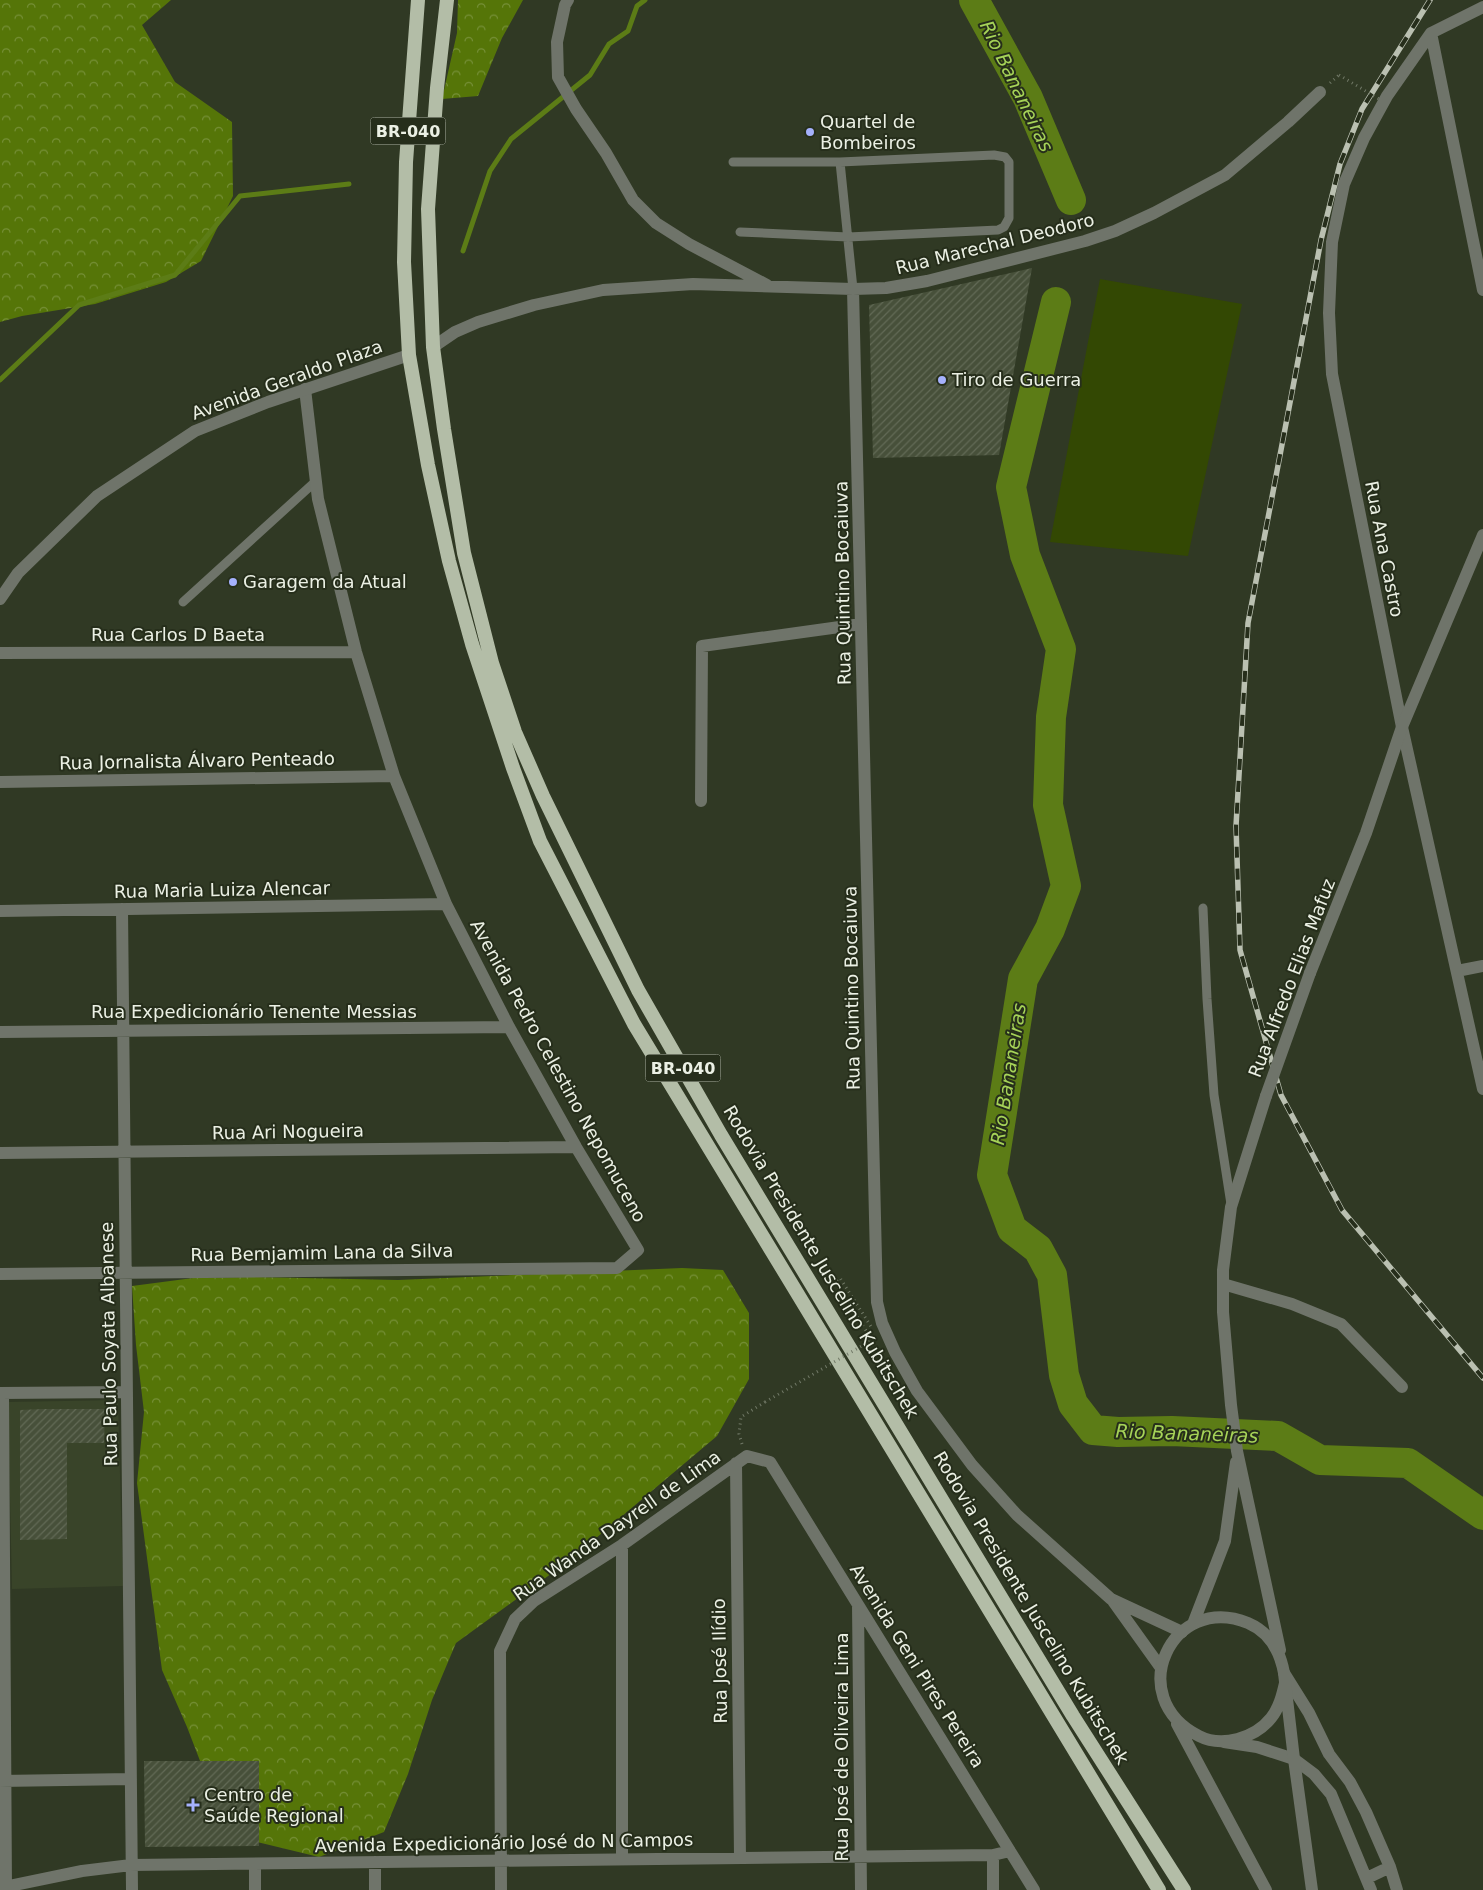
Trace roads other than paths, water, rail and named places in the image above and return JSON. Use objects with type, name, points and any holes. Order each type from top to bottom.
[{"type":"highway","name":"Rodovia Presidente Juscelino Kubitschek","points":[[418,0],[406,172],[404,262],[409,355],[428,465],[449,560],[472,644],[498,724],[540,840],[634,1024],[1159,1890]]},
{"type":"highway","name":"Rodovia Presidente Juscelino Kubitschek","points":[[447,0],[437,88],[428,209],[434,347],[444,429],[464,553],[492,663],[516,732],[543,796],[638,990],[721,1135],[1073,1716],[1184,1890]]},
{"type":"street","points":[[568,0],[565,5],[558,42],[558,77],[633,200],[656,223],[690,244],[769,287]]},
{"type":"street","points":[[1483,7],[1432,33],[1483,290]]},
{"type":"street","name":"Rua Ana Castro","points":[[1432,33],[1387,96],[1364,138],[1344,184],[1332,242],[1329,313],[1332,374],[1402,727],[1483,1089]]},
{"type":"street","name":"Rua Marechal Deodoro","points":[[434,347],[455,332],[478,322],[534,306],[603,290],[693,284],[853,289],[886,288],[927,281],[1085,241],[1115,231],[1154,213],[1225,174],[1288,122],[1320,92]]},
{"type":"street","name":"Rua Quintino Bocaiuva","points":[[853,289],[877,1302],[880,1319],[895,1352],[917,1391],[972,1465],[1017,1515],[1111,1599],[1161,1668]]},
{"type":"street","name":"Avenida Geraldo Plaza","points":[[0,599],[18,573],[97,496],[195,431],[268,402],[409,355]]},
{"type":"street","name":"Avenida Pedro Celestino Nepomuceno","points":[[305,389],[318,499],[356,652],[394,776],[446,904],[509,1027],[576,1147],[638,1250]]},
{"type":"street","name":"Rua Alfredo Elias Mafuz","points":[[1282,1660],[1238,1452],[1231,1405],[1223,1312],[1223,1270],[1231,1207],[1266,1096],[1310,973],[1366,833],[1402,727],[1483,535]]},
{"type":"street","points":[[701,801],[702,646],[861,624]]},
{"type":"street","name":"Rua Carlos D Baeta","points":[[0,653],[356,652]]},
{"type":"street","name":"Rua Jornalista Álvaro Penteado","points":[[0,782],[394,776]]},
{"type":"street","name":"Rua Maria Luiza Alencar","points":[[0,911],[446,904]]},
{"type":"street","name":"Rua Paulo Soyata Albanese","points":[[122,909],[132,1890]]},
{"type":"street","points":[[1457,971],[1483,966]]},
{"type":"street","name":"Rua Expedicionário Tenente Messias","points":[[0,1032],[509,1027]]},
{"type":"street","name":"Rua Ari Nogueira","points":[[0,1153],[576,1147]]},
{"type":"street","name":"Rua Bemjamim Lana da Silva","points":[[0,1274],[617,1268],[638,1250]]},
{"type":"street","points":[[1223,1284],[1292,1304],[1341,1324],[1402,1387]]},
{"type":"street","points":[[4,1888],[1,1393],[127,1392]]},
{"type":"street","name":"Rua Alfredo Elias Mafuz","points":[[1193,1624],[1226,1541],[1238,1452]]},
{"type":"street","name":"Rua Wanda Dayrell de Lima","points":[[501,1890],[500,1651],[515,1619],[534,1601],[622,1545],[747,1456],[770,1462]]},
{"type":"street","name":"Avenida Geni Pires Pereira","points":[[770,1462],[1034,1890]]},
{"type":"street","name":"Rua José Ilídio","points":[[736,1463],[740,1858]]},
{"type":"street","points":[[622,1545],[622,1859]]},
{"type":"street","name":"Rua Quintino Bocaiuva","points":[[1111,1599],[1182,1632]]},
{"type":"street","name":"Rua José de Oliveira Lima","points":[[858,1604],[861,1890]]},
{"type":"street","points":[[1266,1890],[1164,1701],[1160,1685],[1161,1668],[1168,1648],[1182,1632],[1193,1624],[1214,1618],[1235,1618],[1255,1626],[1272,1641],[1282,1660],[1312,1890]]},
{"type":"street","points":[[1221,1741],[1240,1739],[1257,1731],[1271,1718],[1281,1702],[1285,1678]]},
{"type":"street","points":[[1285,1678],[1309,1712],[1329,1754],[1350,1782],[1366,1812],[1390,1867],[1397,1890]]},
{"type":"street","points":[[1172,1715],[1185,1729],[1202,1738],[1257,1747],[1294,1759],[1314,1774],[1331,1794],[1369,1884],[1390,1867]]},
{"type":"street","points":[[3,1781],[130,1779]]},
{"type":"street","points":[[1331,1794],[1350,1782]]},
{"type":"street","name":"Avenida Expedicionário José do N Campos","points":[[4,1888],[82,1871],[131,1865],[993,1855],[1010,1851]]},
{"type":"street","points":[[993,1855],[993,1890]]},
{"type":"street","points":[[375,1862],[375,1890]]},
{"type":"street","points":[[254,1864],[255,1890]]},
{"type":"lane","points":[[732,162],[840,162],[994,155],[1005,157],[1009,162],[1009,218],[1004,227],[998,230],[848,237],[740,232]]},
{"type":"lane","points":[[840,162],[853,289]]},
{"type":"lane","points":[[183,602],[316,481]]},
{"type":"lane","points":[[1203,908],[1214,1095],[1231,1207]]},
{"type":"waterway","points":[[463,251],[490,171],[511,139],[590,75],[609,44],[628,31],[637,6],[645,0]]},
{"type":"waterway","name":"Rio Bananeiras","points":[[974,0],[1028,98],[1071,200]]},
{"type":"waterway","points":[[0,380],[79,305],[175,275],[240,196],[349,184]]},
{"type":"waterway","name":"Rio Bananeiras","points":[[1056,302],[1011,487],[1025,555],[1061,649],[1051,717],[1048,805],[1066,886],[1050,929],[1023,979],[992,1175],[1012,1229],[1038,1249],[1052,1275],[1064,1375],[1073,1404],[1093,1430],[1118,1432],[1172,1431],[1278,1436],[1320,1460],[1408,1463],[1483,1515]]},
{"type":"railway","points":[[1430,0],[1362,109],[1340,164],[1321,240],[1248,623],[1236,826],[1240,950],[1281,1095],[1342,1210],[1483,1378]]},
{"type":"place","name":"Quartel de Bombeiros","points":[[810,132]]},
{"type":"place","name":"Tiro de Guerra","points":[[942,380]]},
{"type":"place","name":"Garagem da Atual","points":[[233,582]]},
{"type":"place","name":"Centro de Saúde Regional","points":[[193,1805]]}]
